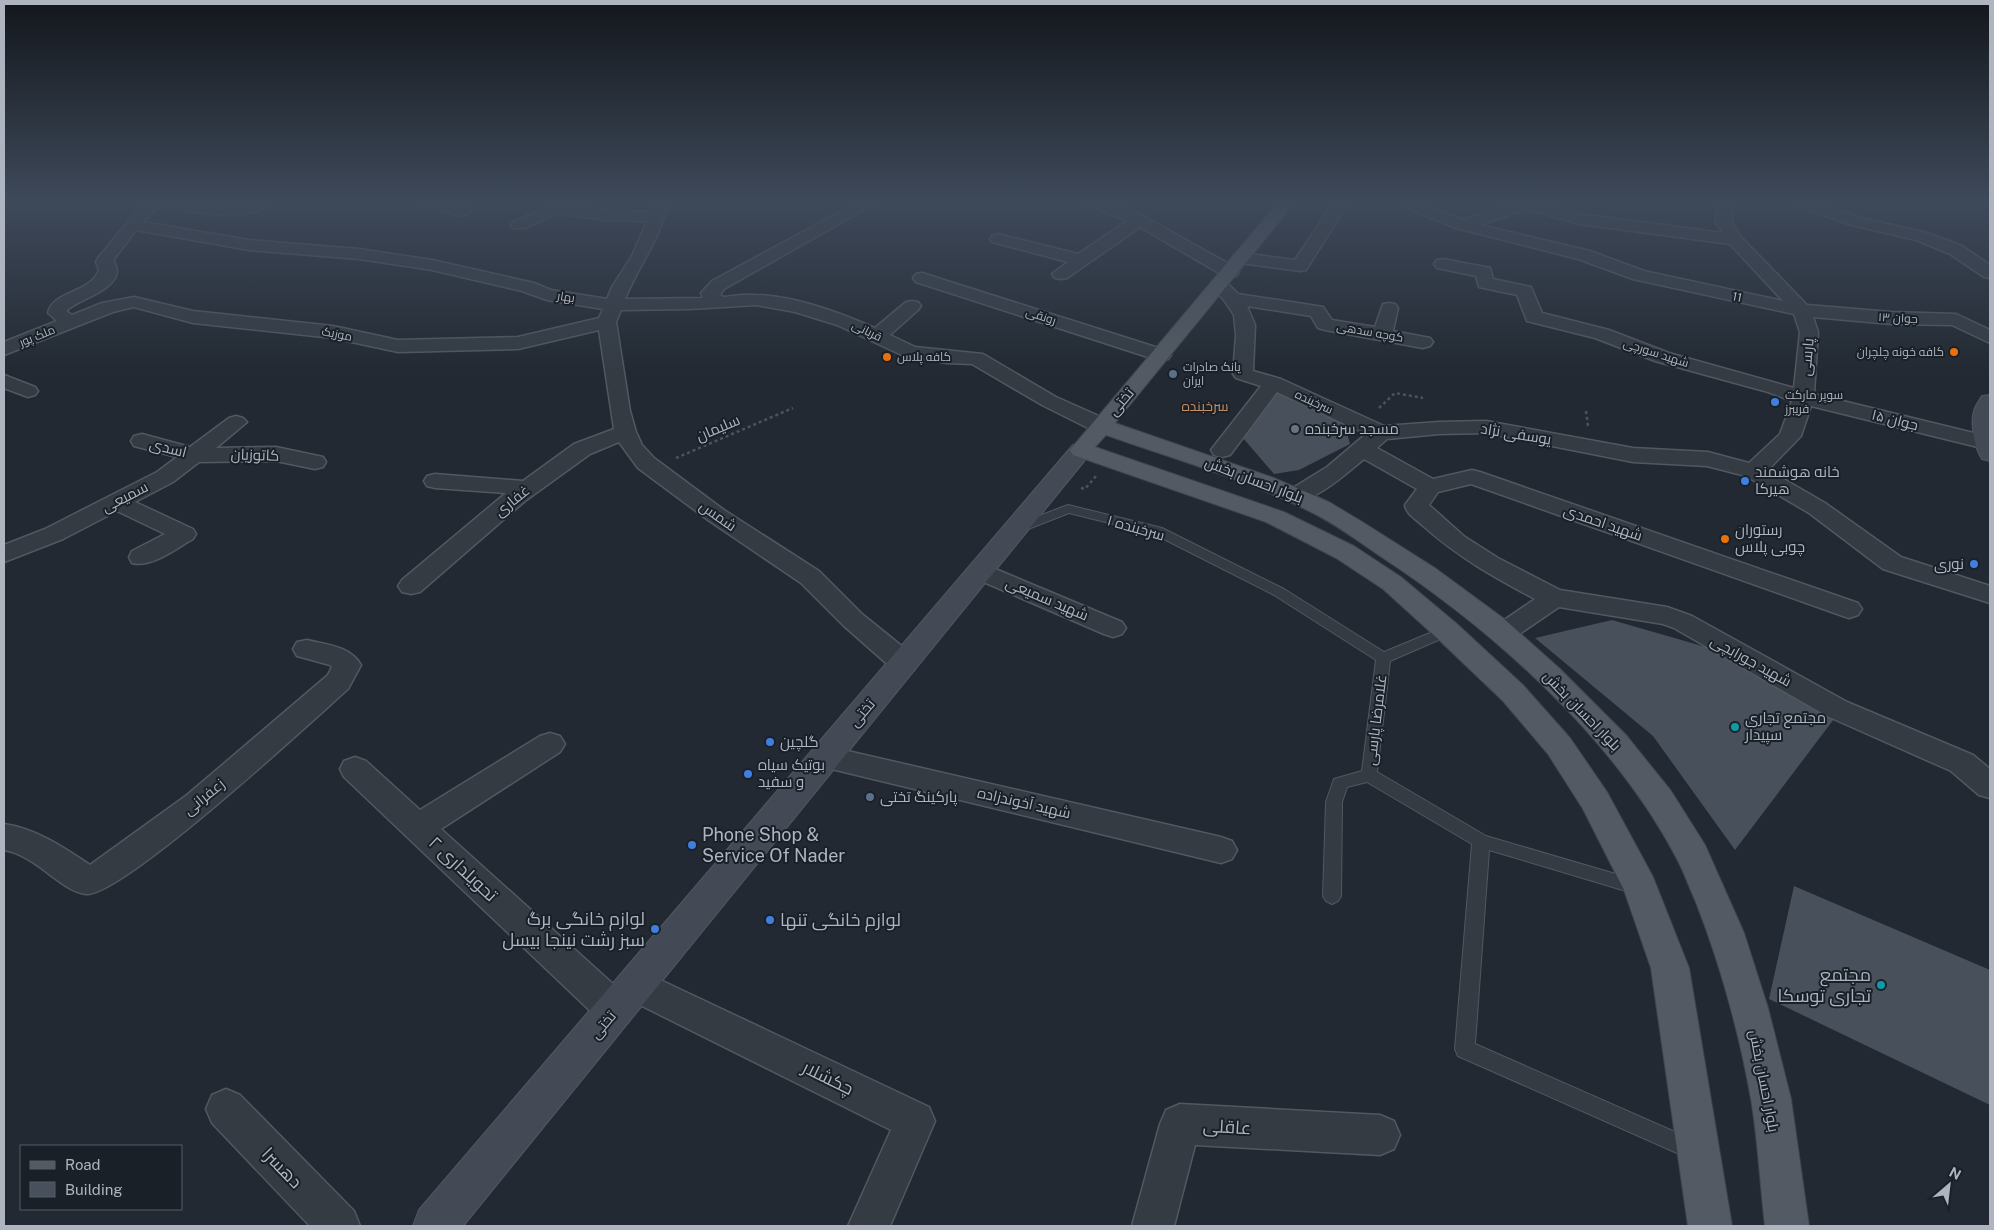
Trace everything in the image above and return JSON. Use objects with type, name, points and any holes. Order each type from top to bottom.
[{"type":"main road","name":"تختی","points":[[435,1226],[1242,257]]},
{"type":"main road","points":[[1988,448],[1984,412],[1990,401]]},
{"type":"main road","name":"بلوار احسان بخش","points":[[1092,438],[1168,464],[1296,496],[1355,528],[1426,574],[1503,634],[1549,675],[1615,743],[1659,800],[1693,855],[1726,933],[1748,1008],[1770,1099],[1786,1226]]},
{"type":"main road","name":"بلوار احسان بخش","points":[[1168,464],[1345,552],[1392,583],[1447,631],[1512,693],[1560,746],[1595,801],[1641,888],[1670,968],[1710,1226]]},
{"type":"street","points":[[70,322],[57,313],[57,310],[62,303],[94,287],[105,279],[108,270],[105,262],[107,257]]},
{"type":"street","name":"بهار","points":[[382,257],[432,265],[528,288],[611,314]]},
{"type":"street","points":[[611,314],[621,287],[639,257]]},
{"type":"street","points":[[721,302],[712,298],[710,293],[718,285],[769,257]]},
{"type":"street","points":[[1061,257],[1081,260]]},
{"type":"street","points":[[1061,274],[1085,257]]},
{"type":"street","points":[[1204,257],[1230,272],[1300,266],[1306,257]]},
{"type":"street","name":"11","points":[[1591,257],[1639,275],[1802,310]]},
{"type":"street","name":"پارسی","points":[[1752,257],[1802,310],[1810,332],[1803,398],[1790,436],[1754,471]]},
{"type":"street","points":[[1967,257],[1990,273]]},
{"type":"street","name":"شهید سورچی","points":[[1443,264],[1484,272],[1485,283],[1525,291],[1534,317],[1602,334],[1662,357],[1775,388],[1803,398]]},
{"type":"street","name":"سرخبنده","points":[[1230,272],[1235,299],[1242,310],[1246,331],[1243,374],[1274,383],[1372,429]]},
{"type":"street","name":"رونقی","points":[[922,278],[1161,354]]},
{"type":"street","name":"کوچه سدهی","points":[[1235,299],[1317,311],[1324,324],[1423,342]]},
{"type":"street","name":"قربانی","points":[[611,314],[756,300],[798,307],[844,320],[876,337],[911,352],[947,357],[976,358],[1049,402],[1092,438]]},
{"type":"street","name":"موزیک","points":[[70,322],[108,306],[134,302],[193,317],[333,332],[385,344],[412,347],[518,343],[611,314]]},
{"type":"street","points":[[876,337],[912,306]]},
{"type":"street","points":[[1382,335],[1389,308]]},
{"type":"street","name":"جوان ۱۳","points":[[1802,310],[1890,318],[1956,320],[1990,336]]},
{"type":"street","name":"شمس","points":[[611,314],[625,432],[632,447],[652,468],[716,516],[810,577],[853,620],[904,663]]},
{"type":"street","name":"ملک پور","points":[[4,349],[70,322]]},
{"type":"street","points":[[4,381],[28,390]]},
{"type":"street","points":[[1222,450],[1274,383]]},
{"type":"street","name":"جوان ۱۵","points":[[1803,398],[1988,448]]},
{"type":"street","name":"سمیعی","points":[[4,554],[54,534],[165,477],[236,422]]},
{"type":"street","name":"یوسفی نژاد","points":[[1372,429],[1486,428],[1634,455],[1708,459],[1754,471]]},
{"type":"street","points":[[1296,496],[1334,472],[1361,448],[1372,429]]},
{"type":"street","name":"غفاری","points":[[411,586],[527,488],[582,449],[625,432]]},
{"type":"street","name":"اسدی","points":[[142,441],[194,454]]},
{"type":"street","points":[[1361,448],[1430,487]]},
{"type":"street","name":"کاتوزیان","points":[[194,454],[276,454],[315,462]]},
{"type":"street","points":[[1754,471],[1817,508],[1892,563],[1990,595]]},
{"type":"street","name":"شهید احمدی","points":[[1430,487],[1472,477],[1849,609]]},
{"type":"street","points":[[435,482],[527,488]]},
{"type":"street","name":"شهید جورابچی","points":[[1430,487],[1417,505],[1417,508],[1456,542],[1489,564],[1554,598],[1651,613],[1683,622],[1837,709],[1962,763],[1990,786]]},
{"type":"street","points":[[117,502],[184,534],[141,557]]},
{"type":"street","name":"شهید سمیعی","points":[[981,571],[1113,628]]},
{"type":"street","points":[[1503,634],[1554,598]]},
{"type":"street","name":"زعفرانی","points":[[4,837],[14,838],[42,851],[85,880],[100,876],[198,804],[338,682],[346,665],[340,658],[307,649]]},
{"type":"street","points":[[418,827],[550,744]]},
{"type":"street","name":"شهید آخوندزاده","points":[[826,757],[1221,850]]},
{"type":"street","name":"تحویلداری ۲","points":[[355,769],[418,827],[626,997]]},
{"type":"street","name":"چکشلار","points":[[626,997],[915,1121],[869,1226]]},
{"type":"street","name":"دهسرا","points":[[226,1109],[339,1226]]},
{"type":"street","name":"عاقلی","points":[[1153,1226],[1180,1124],[1380,1135]]},
{"type":"lane","name":"سرخبنده ۱","points":[[1016,529],[1068,510],[1158,530],[1279,592]]},
{"type":"lane","name":"غلامرضا پارسی","points":[[1279,592],[1383,658],[1369,775],[1481,840],[1641,888]]},
{"type":"lane","points":[[1383,658],[1447,631]]},
{"type":"lane","points":[[1332,896],[1334,802],[1340,783],[1369,775]]},
{"type":"lane","points":[[1481,840],[1464,1049],[1700,1153]]},
{"type":"path","points":[[1372,429],[1395,393],[1423,398]]},
{"type":"path","name":"سلیمان","points":[[652,468],[793,408]]},
{"type":"building","name":"مسجد سرخبنده","points":[[1282,393],[1344,422],[1350,444],[1299,470],[1274,474],[1243,438],[1238,436],[1270,395]]},
{"type":"building","name":"مجتمع تجاری سپیدار","points":[[1612,620],[1716,650],[1834,719],[1735,850],[1653,736],[1535,638]]},
{"type":"building","name":"مجتمع تجاری توسکا","points":[[1794,886],[1990,970],[1990,1105],[1769,999]]},
{"type":"place","name":"کافه خونه چلچران","points":[[1954,352]]},
{"type":"place","name":"کافه پلاس","points":[[887,357]]},
{"type":"place","name":"یانک صادرات ایران","points":[[1173,374]]},
{"type":"place","name":"سوپر مارکت فریبرز","points":[[1775,402]]},
{"type":"place","name":"مسجد سرخبنده","points":[[1295,429]]},
{"type":"place","name":"خانه هوشمند هیرکا","points":[[1745,481]]},
{"type":"place","name":"رستوران چوبی پلاس","points":[[1725,539]]},
{"type":"place","name":"نوری","points":[[1974,564]]},
{"type":"place","name":"مجتمع تجاری سپیدار","points":[[1735,727]]},
{"type":"place","name":"گلچین","points":[[770,742]]},
{"type":"place","name":"بوتیک سیاه و سفید","points":[[748,774]]},
{"type":"place","name":"پارکینگ تختی","points":[[870,797]]},
{"type":"place","name":"Phone Shop & Service Of Nader","points":[[692,845]]},
{"type":"place","name":"لوازم خانگی تنها","points":[[770,920]]},
{"type":"place","name":"لوازم خانگی برگ سبز رشت نینجا بیسل","points":[[655,929]]},
{"type":"place","name":"مجتمع تجاری توسکا","points":[[1881,985]]},
{"type":"district","name":"سرخبنده","points":[[1205,406]]}]
